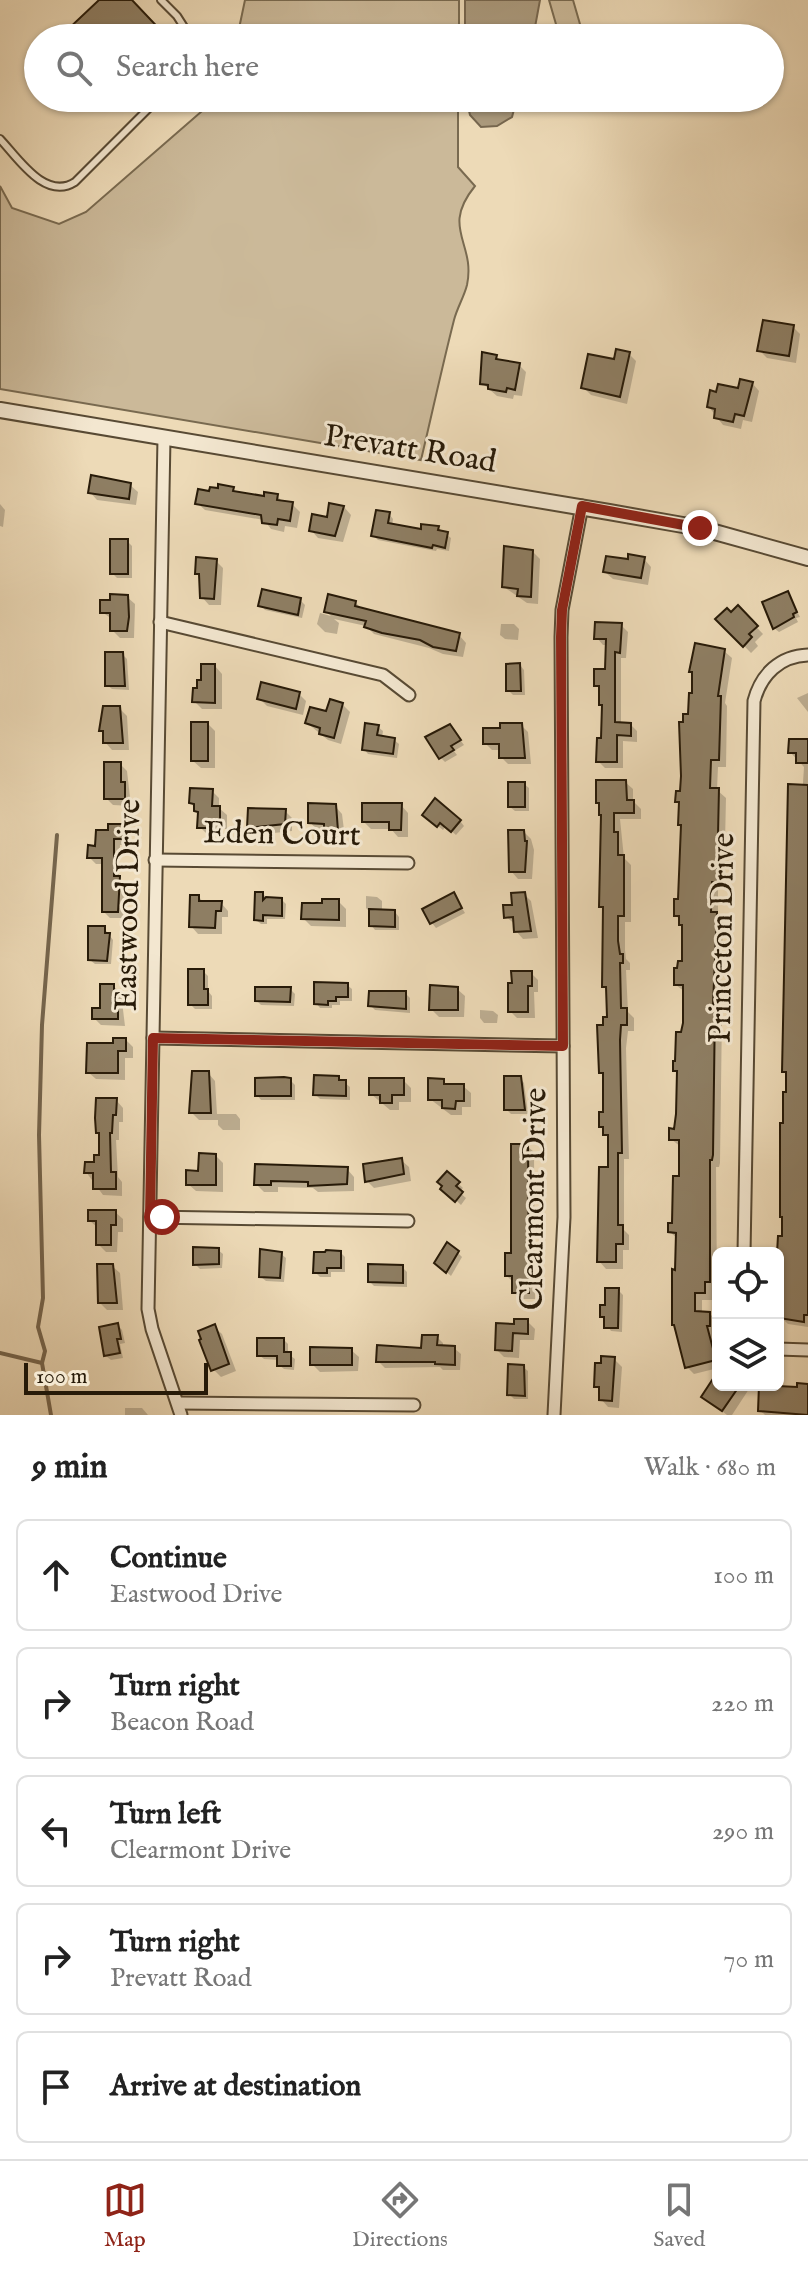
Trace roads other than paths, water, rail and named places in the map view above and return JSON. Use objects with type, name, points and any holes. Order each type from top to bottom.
[{"type":"street","name":"Prevatt Road","points":[[0,410],[582,506],[700,528],[808,558]]},
{"type":"street","name":"Eastwood Drive","points":[[164,438],[148,1309],[179,1409]]},
{"type":"street","name":"Clearmont Drive","points":[[554,1415],[563,1265],[561,637],[562,610],[582,506]]},
{"type":"street","points":[[160,622],[383,675],[409,695]]},
{"type":"street","name":"Princeton Drive","points":[[744,1247],[754,701],[764,678],[775,665],[793,657],[808,655]]},
{"type":"street","name":"Eden Court","points":[[155,860],[408,863]]},
{"type":"street","points":[[153,1038],[563,1046]]},
{"type":"street","points":[[150,1217],[408,1221]]},
{"type":"street","points":[[784,1349],[808,1350]]},
{"type":"street","points":[[179,1409],[414,1405]]},
{"type":"lane","points":[[161,0],[182,24]]},
{"type":"lane","points":[[0,139],[44,184],[62,188],[75,182],[145,112]]},
{"type":"waterway","points":[[51,1415],[42,1363],[45,1351],[38,1327],[43,1298],[39,1135],[42,1025],[57,835]]},
{"type":"waterway","points":[[0,1353],[42,1363]]}]
